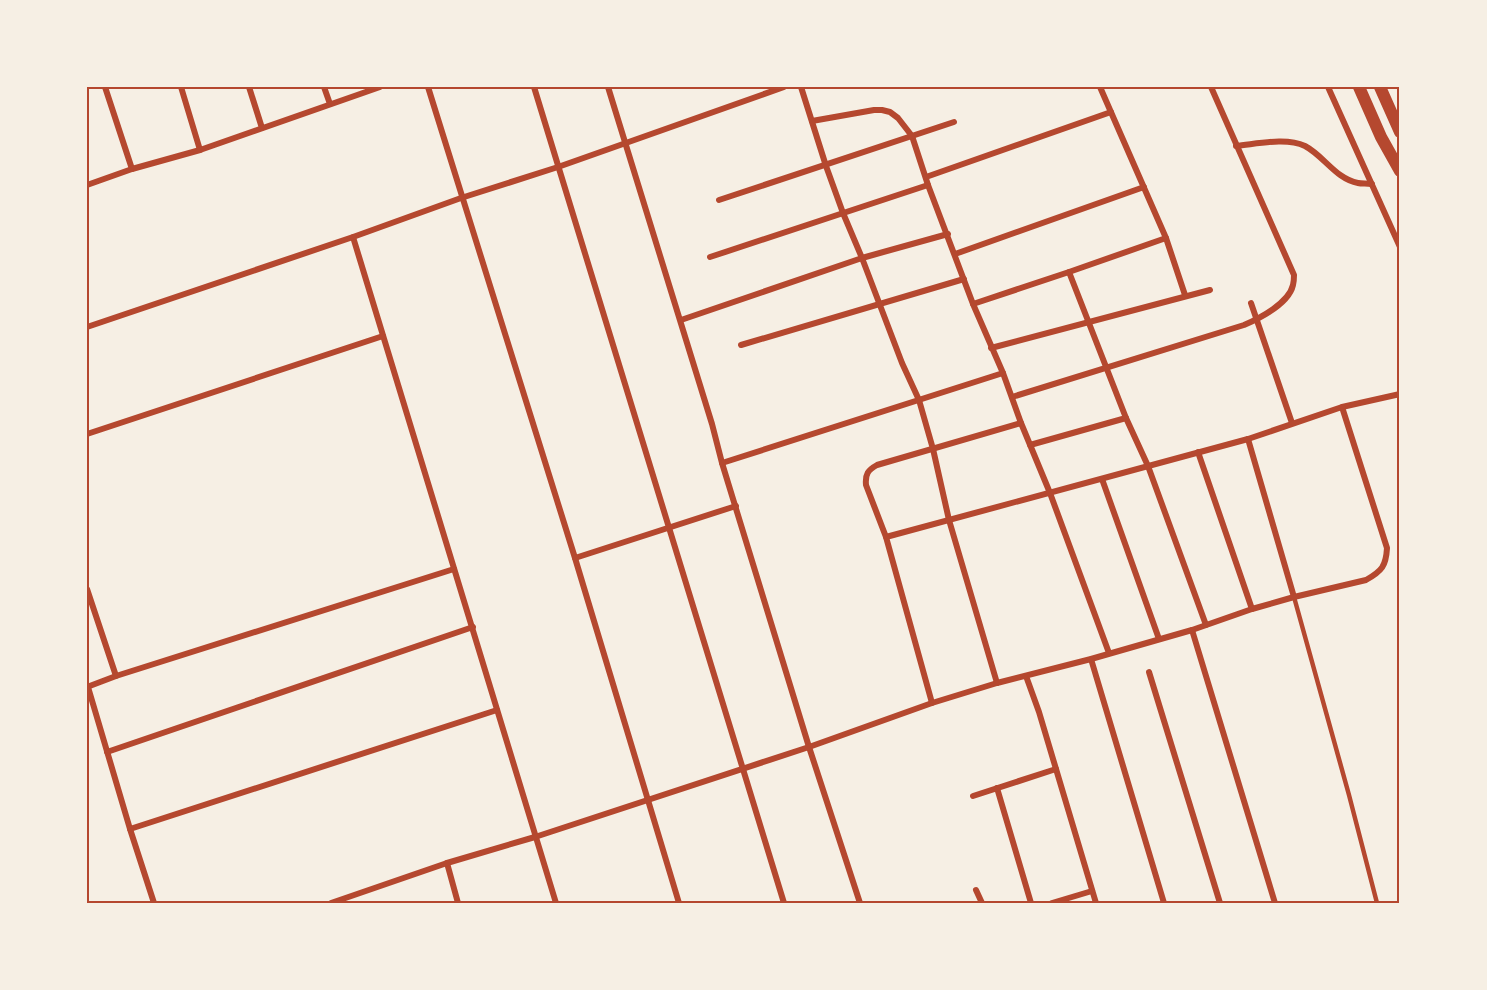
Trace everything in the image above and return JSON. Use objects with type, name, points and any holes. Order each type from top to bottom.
[{"type":"main road","points":[[1359,87],[1381,137],[1400,171]]},
{"type":"main road","points":[[1380,87],[1400,132]]},
{"type":"street","points":[[105,87],[132,169]]},
{"type":"street","points":[[181,87],[200,150]]},
{"type":"street","points":[[249,87],[262,128]]},
{"type":"street","points":[[324,87],[330,104]]},
{"type":"street","points":[[87,185],[132,169],[200,150],[380,87]]},
{"type":"street","points":[[428,87],[575,558],[679,903]]},
{"type":"street","points":[[534,87],[784,903]]},
{"type":"street","points":[[608,87],[681,320],[809,747],[860,903]]},
{"type":"street","points":[[87,327],[784,87]]},
{"type":"street","points":[[801,87],[843,213],[918,400],[933,449],[949,520],[997,683]]},
{"type":"street","points":[[1100,87],[1166,238],[1185,295]]},
{"type":"street","points":[[1012,397],[1244,325],[1273,309],[1287,297],[1293,286],[1294,275],[1211,87]]},
{"type":"street","points":[[1328,87],[1400,246]]},
{"type":"street","points":[[812,121],[882,110],[898,118],[912,136],[928,185],[1050,493],[1109,653]]},
{"type":"street","points":[[926,177],[1111,112]]},
{"type":"street","points":[[719,200],[954,122]]},
{"type":"street","points":[[1236,146],[1287,141],[1304,145],[1351,181],[1372,184]]},
{"type":"street","points":[[710,256],[928,185]]},
{"type":"street","points":[[955,254],[1144,187]]},
{"type":"street","points":[[681,320],[862,258],[948,234]]},
{"type":"street","points":[[353,237],[556,903]]},
{"type":"street","points":[[974,304],[1166,238]]},
{"type":"street","points":[[1070,272],[1126,418],[1148,466],[1206,625]]},
{"type":"street","points":[[741,345],[964,279]]},
{"type":"street","points":[[991,348],[1210,290]]},
{"type":"street","points":[[1251,303],[1292,423]]},
{"type":"street","points":[[87,434],[383,336]]},
{"type":"street","points":[[722,463],[1003,373]]},
{"type":"street","points":[[886,537],[1248,439],[1342,407],[1400,394]]},
{"type":"street","points":[[334,902],[447,863],[536,837],[743,769],[932,703],[1192,630],[1294,597],[1366,580],[1383,568],[1387,548],[1342,407]]},
{"type":"street","points":[[1030,445],[1126,418]]},
{"type":"street","points":[[932,703],[886,537],[865,477],[870,469],[877,465],[1021,423]]},
{"type":"street","points":[[1248,439],[1294,597]]},
{"type":"street","points":[[1198,452],[1252,609]]},
{"type":"street","points":[[1102,479],[1160,639]]},
{"type":"street","points":[[575,558],[736,506]]},
{"type":"street","points":[[154,903],[87,687],[454,568]]},
{"type":"street","points":[[87,588],[116,676]]},
{"type":"street","points":[[106,752],[473,627]]},
{"type":"street","points":[[1192,630],[1275,903]]},
{"type":"street","points":[[1091,659],[1164,903]]},
{"type":"street","points":[[1149,672],[1220,903]]},
{"type":"street","points":[[1026,675],[1096,903]]},
{"type":"street","points":[[130,830],[497,710]]},
{"type":"street","points":[[973,796],[1056,769]]},
{"type":"street","points":[[997,788],[1031,903]]},
{"type":"street","points":[[447,863],[458,903]]},
{"type":"street","points":[[976,890],[982,903]]},
{"type":"street","points":[[1052,903],[1092,891]]},
{"type":"lane","points":[[1294,597],[1377,903]]}]
